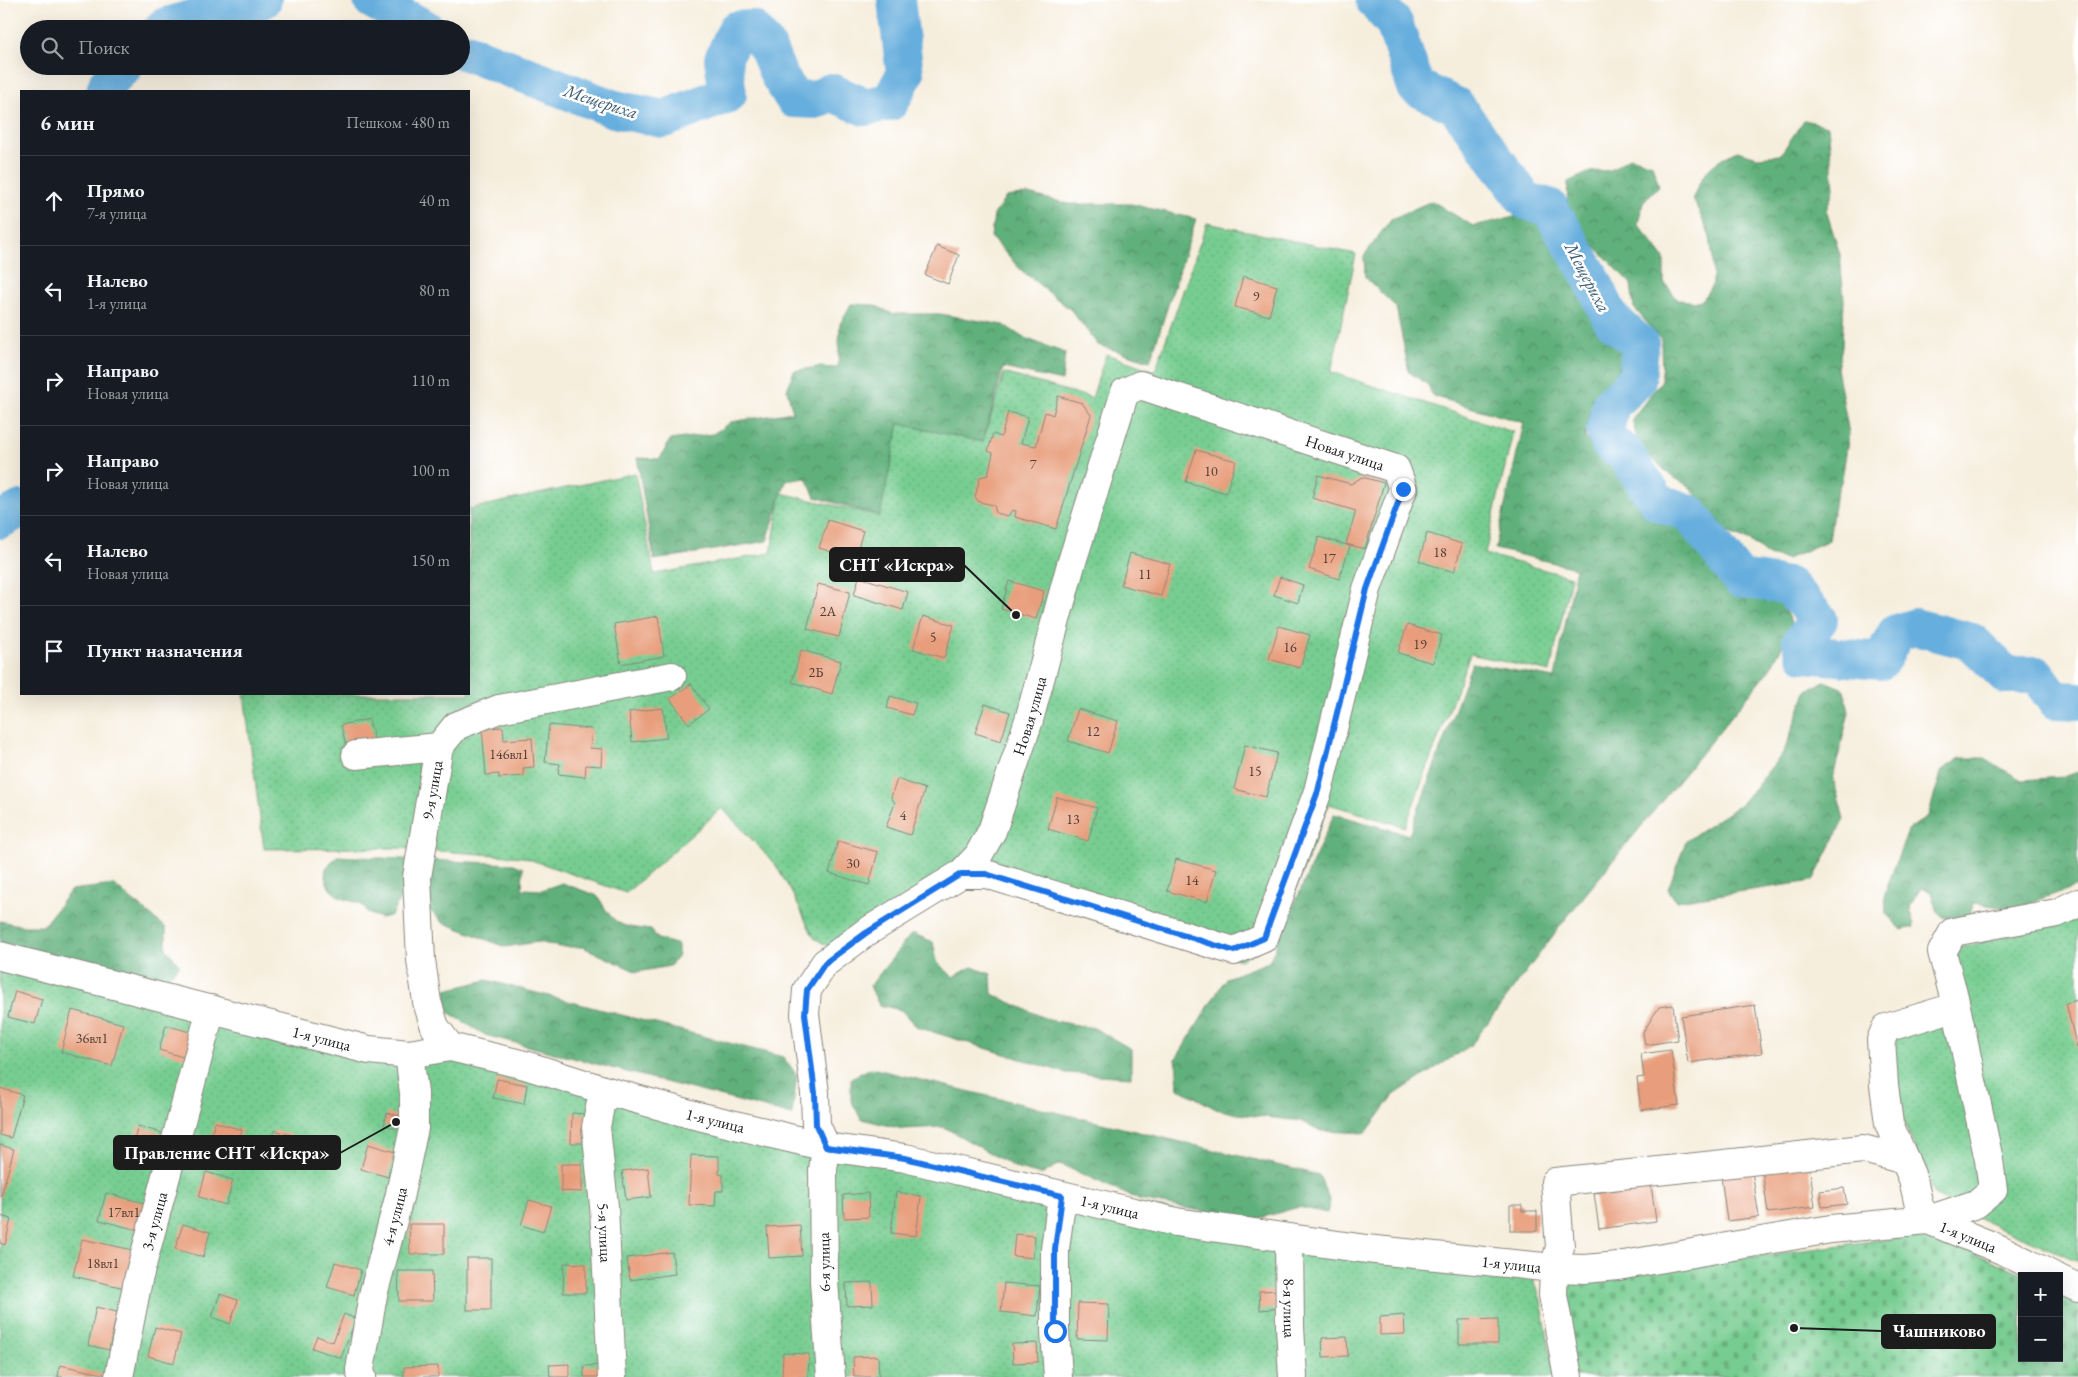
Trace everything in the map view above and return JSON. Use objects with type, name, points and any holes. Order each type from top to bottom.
[{"type":"street","name":"Новая улица","points":[[826,1147],[816,1125],[815,1093],[805,1014],[807,990],[825,963],[866,933],[961,874],[978,856],[992,831],[1014,768],[1070,568],[1125,392],[1140,385],[1396,469],[1403,489],[1367,589],[1318,791],[1264,938],[1234,951],[986,874],[961,874]]},
{"type":"street","name":"9-я улица","points":[[450,1047],[434,1027],[427,1002],[421,960],[418,877],[439,747],[456,726],[499,709],[672,676]]},
{"type":"street","points":[[356,755],[439,747]]},
{"type":"street","points":[[1954,997],[1951,1005],[1945,1010],[1886,1028],[1881,1040],[1889,1124],[1913,1179],[1919,1206],[1928,1220],[1976,1204],[1993,1190],[1989,1160],[1954,997],[1942,952],[1952,932],[2057,913],[2078,903]]},
{"type":"street","name":"1-я улица","points":[[0,957],[370,1050],[409,1054],[450,1047],[525,1065],[607,1091],[694,1115],[826,1147],[905,1158],[1176,1222],[1366,1249],[1554,1268],[1585,1269],[1618,1266],[1831,1230],[1928,1220],[2002,1250],[2045,1272]]},
{"type":"street","name":"3-я улица","points":[[119,1377],[138,1280],[211,1009]]},
{"type":"street","name":"4-я улица","points":[[362,1377],[360,1370],[373,1295],[399,1198],[414,1128],[414,1094],[409,1054]]},
{"type":"street","name":"5-я улица","points":[[607,1091],[600,1106],[596,1127],[604,1206],[612,1377]]},
{"type":"street","name":"6-я улица","points":[[826,1147],[823,1170],[824,1281],[831,1377]]},
{"type":"street","points":[[1568,1377],[1553,1295],[1554,1268],[1560,1247],[1555,1182],[1863,1149],[1905,1160]]},
{"type":"street","points":[[1058,1377],[1055,1331],[1055,1249],[1062,1196]]},
{"type":"street","name":"8-я улица","points":[[1289,1238],[1290,1327],[1293,1377]]},
{"type":"street","points":[[2063,1281],[2078,1288]]},
{"type":"green space","points":[[1804,120],[1828,126],[1834,189],[1826,210],[1840,255],[1844,300],[1842,347],[1837,368],[1849,434],[1842,479],[1835,498],[1829,540],[1787,559],[1767,555],[1750,541],[1729,533],[1689,486],[1671,476],[1639,446],[1632,419],[1662,380],[1661,339],[1634,308],[1631,284],[1588,239],[1567,204],[1568,182],[1590,172],[1611,170],[1630,157],[1652,164],[1659,186],[1643,202],[1638,224],[1664,258],[1664,282],[1678,300],[1700,302],[1713,284],[1713,259],[1710,237],[1693,198],[1700,181],[1714,164],[1737,151],[1758,157],[1780,155]]},
{"type":"green space","points":[[1028,194],[1069,204],[1131,204],[1196,219],[1150,361],[1098,345],[1071,310],[1021,270],[991,237],[994,215],[1006,197]]},
{"type":"green space","points":[[1432,201],[1473,226],[1519,216],[1540,219],[1606,330],[1625,346],[1616,378],[1590,411],[1585,437],[1599,455],[1620,462],[1635,490],[1645,503],[1684,525],[1731,585],[1781,603],[1793,626],[1770,669],[1567,917],[1471,1045],[1394,1095],[1366,1133],[1321,1131],[1301,1121],[1238,1114],[1216,1109],[1178,1088],[1176,1059],[1226,978],[1269,962],[1334,814],[1409,835],[1472,663],[1555,678],[1576,568],[1495,549],[1524,423],[1433,396],[1427,384],[1409,372],[1396,307],[1365,277],[1364,256],[1391,219]]},
{"type":"green space","points":[[1207,223],[1356,254],[1331,372],[1513,432],[1485,554],[1571,577],[1550,672],[1470,654],[1405,827],[1329,804],[1276,942],[1240,960],[972,874],[846,956],[814,938],[775,864],[722,808],[626,893],[523,857],[397,848],[264,849],[244,695],[470,695],[470,509],[635,473],[654,574],[771,553],[781,493],[880,516],[899,424],[983,442],[1004,373],[1092,398],[1106,354],[1155,371]]},
{"type":"green space","points":[[851,304],[874,305],[893,314],[940,314],[1004,325],[1022,337],[1065,353],[1062,381],[1003,368],[983,442],[899,424],[880,516],[815,497],[806,478],[786,481],[767,541],[654,560],[637,458],[660,459],[670,440],[713,434],[731,422],[793,412],[787,390],[794,371],[817,367],[838,368],[840,324]]},
{"type":"green space","points":[[1824,681],[1844,689],[1849,712],[1833,778],[1844,819],[1813,881],[1676,901],[1668,889],[1686,841],[1741,804],[1784,752],[1806,692]]},
{"type":"green space","points":[[1960,758],[1982,758],[2022,780],[2064,777],[2078,772],[2078,886],[2012,909],[1974,903],[1969,916],[1945,918],[1937,912],[1931,892],[1921,888],[1910,906],[1914,927],[1902,930],[1886,914],[1885,893],[1908,830],[1928,816],[1942,770]]},
{"type":"green space","points":[[337,856],[514,864],[523,868],[522,889],[542,890],[562,883],[598,896],[613,919],[618,923],[651,930],[658,939],[678,945],[678,956],[670,966],[637,972],[583,947],[560,947],[538,942],[505,947],[442,922],[411,892],[401,897],[391,916],[380,918],[368,913],[361,904],[339,897],[330,889],[325,878],[326,868]]},
{"type":"green space","points":[[114,885],[166,928],[166,949],[180,965],[165,980],[0,942],[0,921],[23,926],[43,926],[71,890]]},
{"type":"green space","points":[[2078,916],[2078,1261],[1958,1210],[1934,1194],[1895,1101],[1890,1035],[1964,1024],[1953,949],[2058,924]]},
{"type":"green space","points":[[912,933],[933,942],[937,962],[953,977],[972,967],[991,974],[992,994],[1049,1020],[1094,1028],[1131,1049],[1131,1077],[1066,1073],[917,1027],[901,1010],[879,1005],[870,986]]},
{"type":"green space","points":[[0,966],[444,1057],[840,1155],[1530,1269],[1541,1300],[1555,1377],[0,1377]]},
{"type":"green space","points":[[487,980],[783,1057],[797,1075],[792,1115],[485,1035],[448,1012],[446,990]]},
{"type":"green space","points":[[871,1068],[1319,1175],[1330,1201],[1327,1213],[1299,1207],[1253,1220],[1139,1200],[1060,1164],[1041,1175],[1018,1169],[944,1127],[903,1129],[861,1119],[851,1100],[851,1078]]},
{"type":"green space","points":[[1917,1235],[1942,1239],[2020,1272],[2018,1272],[2018,1362],[2063,1362],[2063,1291],[2078,1298],[2078,1377],[1575,1377],[1558,1289],[1585,1279]]},
{"type":"building","points":[[937,246],[959,255],[948,284],[925,275]]},
{"type":"building","points":[[1243,276],[1277,286],[1269,316],[1235,307]]},
{"type":"building","points":[[1058,396],[1082,403],[1091,415],[1056,529],[1015,517],[1016,511],[1012,510],[1008,516],[996,513],[994,505],[979,502],[975,497],[980,477],[988,475],[993,453],[988,451],[993,434],[1001,437],[1008,412],[1028,417],[1021,443],[1036,446],[1045,412],[1053,415]]},
{"type":"building","points":[[1196,450],[1236,461],[1226,493],[1186,482]]},
{"type":"building","points":[[1318,475],[1351,484],[1362,477],[1384,483],[1365,549],[1346,544],[1356,511],[1312,498]]},
{"type":"building","points":[[828,520],[863,531],[855,559],[819,548]]},
{"type":"building","points":[[1427,533],[1462,544],[1454,572],[1419,561]]},
{"type":"building","points":[[1319,537],[1350,546],[1339,579],[1309,569]]},
{"type":"building","points":[[1130,553],[1170,564],[1161,596],[1121,585]]},
{"type":"building","points":[[859,577],[908,592],[903,610],[854,595]]},
{"type":"building","points":[[1280,577],[1303,585],[1298,603],[1274,595]]},
{"type":"building","points":[[1009,581],[1044,591],[1036,619],[1001,609]]},
{"type":"building","points":[[818,584],[850,592],[839,637],[807,629]]},
{"type":"building","points":[[658,616],[664,656],[621,664],[614,624]]},
{"type":"building","points":[[923,616],[954,625],[944,658],[913,649]]},
{"type":"building","points":[[1407,625],[1442,635],[1433,663],[1398,653]]},
{"type":"building","points":[[1279,626],[1310,635],[1300,668],[1269,659]]},
{"type":"building","points":[[801,650],[841,661],[832,694],[792,682]]},
{"type":"building","points":[[691,684],[709,709],[689,724],[670,699]]},
{"type":"building","points":[[890,696],[916,703],[912,715],[887,708]]},
{"type":"building","points":[[985,704],[1010,712],[1001,741],[975,733]]},
{"type":"building","points":[[663,708],[667,738],[632,742],[629,712]]},
{"type":"building","points":[[1078,709],[1118,721],[1108,753],[1068,741]]},
{"type":"building","points":[[369,719],[374,740],[346,746],[341,725]]},
{"type":"building","points":[[549,725],[592,729],[590,748],[602,749],[601,766],[586,765],[585,777],[558,774],[560,764],[545,762]]},
{"type":"building","points":[[503,727],[504,740],[532,738],[534,767],[523,768],[524,776],[499,778],[499,774],[486,775],[482,728]]},
{"type":"building","points":[[1245,745],[1277,753],[1266,797],[1234,789]]},
{"type":"building","points":[[897,779],[925,789],[910,835],[886,827],[895,803],[891,797]]},
{"type":"building","points":[[1057,797],[1097,808],[1088,841],[1048,829]]},
{"type":"building","points":[[838,841],[878,852],[869,885],[829,873]]},
{"type":"building","points":[[1176,859],[1216,870],[1207,902],[1167,891]]},
{"type":"building","points":[[15,991],[42,999],[35,1024],[8,1017]]},
{"type":"building","points":[[2078,1000],[2078,1047],[2077,1048],[2066,1003]]},
{"type":"building","points":[[1673,1005],[1678,1040],[1645,1045],[1643,1032],[1659,1007]]},
{"type":"building","points":[[1755,1005],[1762,1053],[1688,1063],[1681,1016]]},
{"type":"building","points":[[72,1010],[123,1024],[112,1066],[61,1052]]},
{"type":"building","points":[[166,1025],[193,1033],[186,1058],[159,1050]]},
{"type":"building","points":[[1671,1050],[1679,1105],[1641,1110],[1637,1078],[1644,1077],[1641,1054]]},
{"type":"building","points":[[497,1079],[527,1085],[524,1104],[493,1098]]},
{"type":"building","points":[[0,1088],[23,1095],[11,1138],[0,1135]]},
{"type":"building","points":[[387,1113],[408,1118],[404,1131],[384,1125]]},
{"type":"building","points":[[572,1113],[586,1114],[586,1143],[571,1143]]},
{"type":"building","points":[[215,1122],[242,1130],[234,1155],[208,1147]]},
{"type":"building","points":[[138,1126],[165,1134],[158,1159],[131,1151]]},
{"type":"building","points":[[274,1130],[301,1138],[294,1163],[267,1155]]},
{"type":"building","points":[[368,1144],[395,1152],[388,1177],[361,1169]]},
{"type":"building","points":[[0,1145],[14,1149],[1,1197],[0,1197]]},
{"type":"building","points":[[691,1155],[719,1156],[719,1174],[723,1175],[723,1191],[716,1191],[715,1206],[689,1205]]},
{"type":"building","points":[[1809,1162],[1815,1207],[1768,1213],[1762,1169]]},
{"type":"building","points":[[561,1164],[582,1164],[582,1192],[561,1191]]},
{"type":"building","points":[[648,1168],[651,1197],[626,1200],[622,1171]]},
{"type":"building","points":[[1752,1171],[1759,1217],[1727,1221],[1721,1176]]},
{"type":"building","points":[[206,1172],[233,1180],[226,1205],[199,1197]]},
{"type":"building","points":[[1651,1185],[1656,1221],[1599,1229],[1594,1193]]},
{"type":"building","points":[[1844,1188],[1847,1204],[1822,1207],[1820,1191]]},
{"type":"building","points":[[896,1192],[921,1196],[916,1236],[891,1233]]},
{"type":"building","points":[[106,1193],[148,1204],[142,1231],[99,1220]]},
{"type":"building","points":[[868,1193],[869,1217],[844,1218],[843,1195]]},
{"type":"building","points":[[529,1200],[551,1206],[543,1232],[521,1225]]},
{"type":"building","points":[[1510,1205],[1522,1205],[1522,1211],[1537,1211],[1537,1231],[1510,1231]]},
{"type":"building","points":[[0,1216],[11,1219],[5,1245],[0,1243]]},
{"type":"building","points":[[183,1224],[210,1232],[203,1257],[175,1249]]},
{"type":"building","points":[[409,1224],[444,1224],[444,1254],[410,1254]]},
{"type":"building","points":[[800,1225],[802,1256],[769,1258],[767,1227]]},
{"type":"building","points":[[1015,1234],[1035,1236],[1033,1258],[1013,1256]]},
{"type":"building","points":[[82,1239],[133,1250],[125,1288],[73,1276]]},
{"type":"building","points":[[672,1252],[675,1274],[630,1280],[627,1258]]},
{"type":"building","points":[[467,1258],[491,1258],[491,1310],[467,1310]]},
{"type":"building","points":[[335,1262],[361,1270],[354,1295],[327,1287]]},
{"type":"building","points":[[564,1263],[586,1264],[586,1293],[563,1293]]},
{"type":"building","points":[[398,1271],[432,1271],[433,1301],[399,1301]]},
{"type":"building","points":[[872,1282],[873,1305],[847,1306],[846,1283]]},
{"type":"building","points":[[1004,1283],[1040,1286],[1037,1316],[1001,1312]]},
{"type":"building","points":[[1284,1290],[1285,1308],[1260,1310],[1259,1291]]},
{"type":"building","points":[[220,1294],[238,1300],[230,1324],[212,1317]]},
{"type":"building","points":[[1078,1303],[1109,1304],[1108,1340],[1077,1339]]},
{"type":"building","points":[[96,1307],[117,1312],[109,1350],[88,1345]]},
{"type":"building","points":[[344,1314],[356,1319],[341,1358],[312,1348],[317,1336],[333,1342]]},
{"type":"building","points":[[1404,1315],[1405,1334],[1380,1335],[1380,1317]]},
{"type":"building","points":[[1498,1319],[1498,1344],[1459,1344],[1459,1320]]},
{"type":"building","points":[[155,1327],[181,1334],[174,1363],[148,1356]]},
{"type":"building","points":[[1347,1337],[1348,1356],[1323,1357],[1322,1338]]},
{"type":"building","points":[[1037,1343],[1038,1362],[1013,1363],[1012,1344]]},
{"type":"building","points":[[783,1353],[809,1354],[808,1377],[782,1377]]},
{"type":"building","points":[[878,1356],[879,1377],[854,1377],[853,1357]]},
{"type":"building","points":[[569,1364],[569,1377],[550,1377],[549,1365]]},
{"type":"building","points":[[60,1365],[112,1376],[112,1377],[58,1377]]},
{"type":"building","points":[[607,1365],[608,1377],[584,1377],[584,1366]]},
{"type":"building","points":[[438,1366],[438,1377],[404,1377],[404,1367]]},
{"type":"waterway","name":"Мещериха","points":[[188,20],[263,0]]},
{"type":"waterway","name":"Мещериха","points":[[372,0],[409,20]]},
{"type":"waterway","name":"Мещериха","points":[[470,53],[614,109],[664,119],[728,94],[723,59],[736,30],[752,29],[767,47],[779,76],[794,99],[815,100],[831,92],[865,107],[890,102],[905,74],[896,0]]},
{"type":"waterway","name":"Мещериха","points":[[1374,0],[1394,23],[1416,87],[1456,106],[1526,201],[1549,207],[1592,279],[1611,319],[1640,344],[1637,380],[1611,404],[1605,431],[1609,443],[1623,451],[1658,502],[1689,513],[1740,579],[1789,586],[1819,620],[1801,642],[1805,654],[1881,661],[1896,633],[1915,627],[1972,642],[2006,675],[2037,675],[2055,700],[2078,701]]},
{"type":"waterway","name":"Мещериха","points":[[105,90],[108,82],[115,75]]},
{"type":"waterway","name":"Мещериха","points":[[0,520],[20,510]]},
{"type":"place","name":"СНТ «Искра»","points":[[1016,615]]},
{"type":"place","name":"Правление СНТ «Искра»","points":[[396,1122]]},
{"type":"place","name":"Чашниково","points":[[1794,1328]]},
{"type":"route","points":[[1055,1331],[1055,1249],[1062,1196],[905,1158],[826,1147],[816,1125],[815,1093],[805,1014],[807,990],[825,963],[866,933],[961,874],[986,874],[1234,951],[1264,938],[1318,791],[1367,589],[1403,489]]}]
